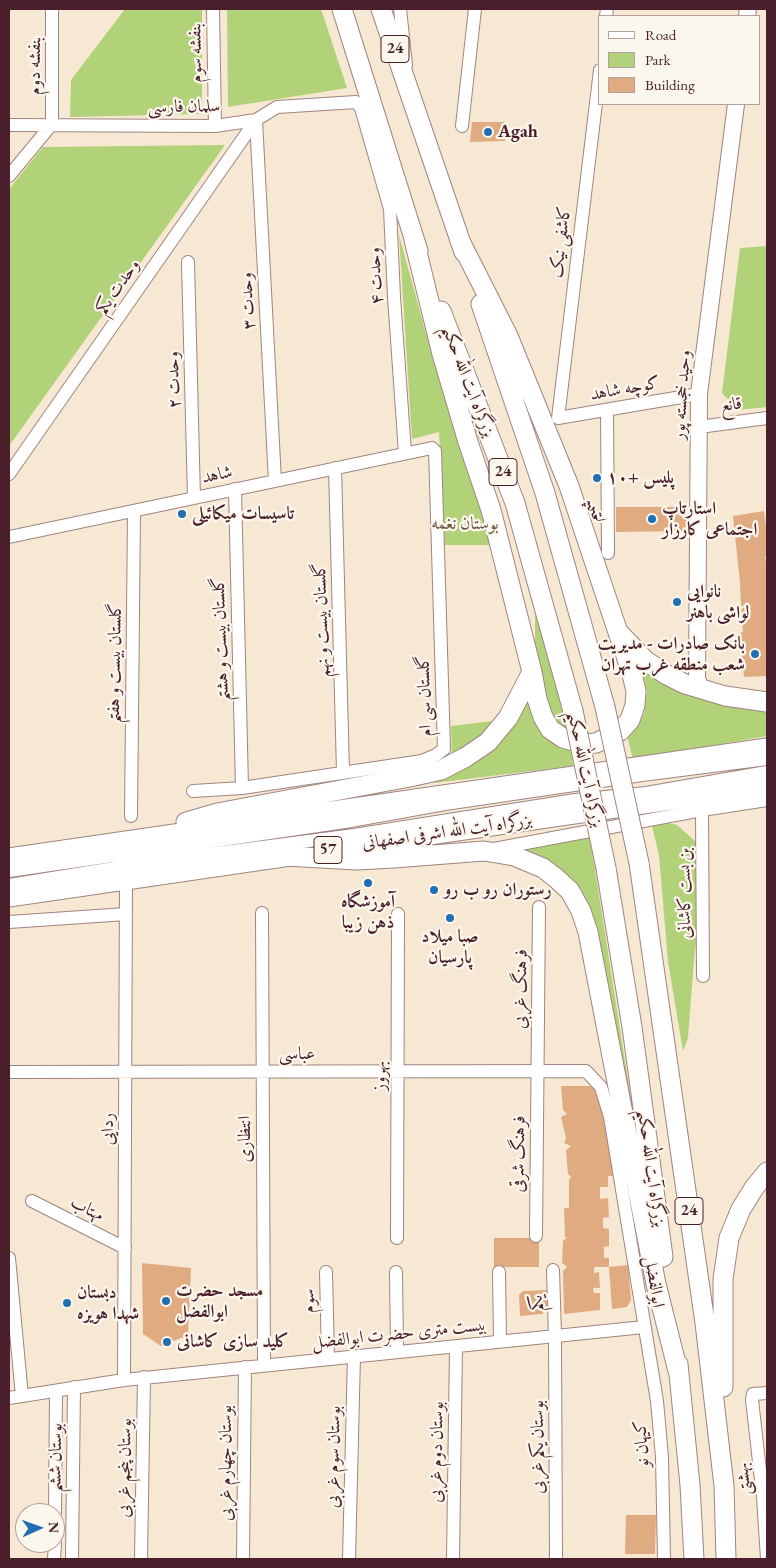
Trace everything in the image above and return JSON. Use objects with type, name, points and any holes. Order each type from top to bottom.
[{"type":"highway","name":"بزرگراه آیت الله حکیم","points":[[342,9],[414,240],[515,503],[573,711],[606,868],[632,1027],[679,1375],[690,1485],[694,1559]]},
{"type":"highway","name":"بزرگراه آیت الله حکیم","points":[[381,9],[545,493],[606,707],[639,863],[705,1323],[724,1486],[726,1559]]},
{"type":"highway","points":[[414,240],[442,354],[491,510],[543,717],[550,729],[563,738],[584,744],[596,743],[620,731],[630,720],[635,705],[636,691],[632,674],[566,477],[508,336],[460,241]]},
{"type":"highway","points":[[616,630],[646,661],[684,684],[725,696],[767,702]]},
{"type":"highway","points":[[123,841],[217,813],[441,770],[466,757],[488,742],[508,718],[532,672]]},
{"type":"highway","name":"بزرگراه آیت الله اشرفی اصفهانی","points":[[9,858],[767,748]]},
{"type":"highway","name":"بزرگراه آیت الله اشرفی اصفهانی","points":[[9,897],[767,786]]},
{"type":"highway","points":[[285,856],[366,859],[484,851],[514,856],[543,868],[570,891],[581,911],[588,932],[656,1284],[679,1375]]},
{"type":"highway","points":[[724,1486],[723,1279],[729,1238],[741,1209],[767,1172]]},
{"type":"main road","name":"وحید خجسته پور","points":[[702,690],[697,679],[696,610],[699,394],[736,105]]},
{"type":"street","name":"بنفشه دوم","points":[[52,9],[52,124]]},
{"type":"street","name":"بنفشه سوم","points":[[213,9],[215,126]]},
{"type":"street","points":[[400,9],[409,90]]},
{"type":"street","points":[[462,126],[475,9]]},
{"type":"street","name":"سلمان فارسی","points":[[9,125],[215,126],[256,120],[277,107],[356,102]]},
{"type":"street","name":"وحدت ۴","points":[[356,102],[361,108],[390,209],[405,453]]},
{"type":"street","name":"کاشفی نیک","points":[[558,418],[598,103]]},
{"type":"street","name":"وحدت یکم","points":[[9,474],[256,120]]},
{"type":"street","name":"وحدت ۳","points":[[256,120],[274,481]]},
{"type":"street","points":[[9,176],[52,124]]},
{"type":"street","name":"وحدت ۲","points":[[188,262],[194,498]]},
{"type":"street","name":"کوچه شاهد","points":[[558,418],[699,394]]},
{"type":"street","name":"شمیم","points":[[607,410],[608,553]]},
{"type":"street","name":"قانع","points":[[699,427],[767,418]]},
{"type":"street","name":"شاهد","points":[[9,537],[432,448]]},
{"type":"street","name":"گلستان سی ام","points":[[193,791],[242,788],[422,761],[444,749],[434,451],[432,448]]},
{"type":"street","name":"گلستان بیست و نهم","points":[[335,468],[343,772]]},
{"type":"street","name":"گلستان بیست و هشتم","points":[[235,489],[242,788]]},
{"type":"street","name":"گلستان بیست و هفتم","points":[[131,816],[134,511]]},
{"type":"street","points":[[9,871],[345,822],[445,804],[767,759]]},
{"type":"street","points":[[9,885],[164,860],[354,835],[576,800],[646,792],[767,772]]},
{"type":"street","points":[[484,851],[702,810],[767,800]]},
{"type":"street","name":"بن بست کاشانی","points":[[702,810],[703,976]]},
{"type":"street","name":"ردایی","points":[[124,1380],[126,879]]},
{"type":"street","name":"فرهنگ غربی","points":[[537,1072],[539,907]]},
{"type":"street","name":"انتظاری","points":[[262,913],[264,1365]]},
{"type":"street","points":[[9,922],[126,914]]},
{"type":"street","name":"بهروز","points":[[398,914],[398,1238]]},
{"type":"street","name":"عباسی","points":[[9,1072],[586,1071]]},
{"type":"street","name":"ابوالفضل","points":[[586,1071],[601,1086],[610,1116],[644,1327]]},
{"type":"street","name":"فرهنگ شرقی","points":[[536,1236],[537,1072]]},
{"type":"street","name":"مهتاب","points":[[32,1201],[125,1248]]},
{"type":"street","points":[[9,1258],[22,1396]]},
{"type":"street","name":"یکم","points":[[553,1270],[556,1336]]},
{"type":"street","name":"سوم","points":[[326,1272],[328,1359]]},
{"type":"street","points":[[396,1272],[397,1352]]},
{"type":"street","points":[[499,1272],[500,1341]]},
{"type":"street","name":"بیست متری حضرت ابوالفضل","points":[[9,1398],[124,1380],[644,1327]]},
{"type":"street","name":"کیهان نو","points":[[644,1327],[658,1410],[662,1457],[664,1559]]},
{"type":"street","name":"بوستان یکم غربی","points":[[556,1336],[556,1559]]},
{"type":"street","name":"بوستان دوم غربی","points":[[453,1559],[456,1346]]},
{"type":"street","name":"بوستان سوم غربی","points":[[349,1559],[354,1356]]},
{"type":"street","name":"بوستان چهارم غربی","points":[[243,1559],[245,1367]]},
{"type":"street","name":"بوستان پنجم غربی","points":[[141,1559],[144,1378]]},
{"type":"street","name":"بوستان ششم","points":[[72,1559],[74,1388]]},
{"type":"street","name":"بوستان ششم","points":[[55,1503],[56,1391]]},
{"type":"street","name":"بهشتی","points":[[767,1393],[753,1394],[752,1400],[764,1497],[767,1559]]},
{"type":"green space","points":[[125,9],[202,9],[202,114],[70,117],[71,80]]},
{"type":"green space","points":[[227,9],[321,9],[347,88],[228,107]]},
{"type":"green space","points":[[225,145],[9,446],[9,189],[43,147]]},
{"type":"green space","name":"بوستان نغمه","points":[[399,235],[434,363],[493,545],[445,545],[439,432],[412,439]]},
{"type":"green space","points":[[767,246],[767,407],[738,410],[722,393],[740,248]]},
{"type":"green space","points":[[535,603],[568,734],[550,718],[539,677],[535,646]]},
{"type":"green space","points":[[641,664],[767,707],[767,736],[633,760],[627,736],[639,723],[644,713],[647,692]]},
{"type":"green space","points":[[530,688],[571,749],[573,766],[434,783],[449,773]]},
{"type":"green space","points":[[501,720],[452,760],[451,726]]},
{"type":"green space","points":[[668,823],[677,825],[696,842],[701,849],[704,870],[688,1038],[683,1051],[668,962],[659,855],[652,826]]},
{"type":"green space","points":[[589,835],[649,1214],[590,919],[511,848]]},
{"type":"building","name":"Agah","points":[[472,122],[505,122],[505,141],[470,142]]},
{"type":"building","name":"استارتاپ اجتماعی کارزار","points":[[616,507],[687,507],[687,531],[616,532]]},
{"type":"building","points":[[764,511],[767,535],[767,556],[765,556],[767,572],[767,676],[744,677],[740,633],[743,632],[741,610],[746,605],[741,606],[733,516]]},
{"type":"building","points":[[561,1086],[595,1086],[602,1093],[616,1176],[608,1176],[608,1187],[600,1187],[600,1199],[608,1198],[609,1217],[603,1218],[603,1228],[609,1229],[609,1246],[604,1247],[604,1258],[609,1258],[609,1267],[594,1267],[594,1273],[599,1272],[600,1288],[593,1288],[594,1293],[600,1293],[600,1310],[564,1314],[563,1271],[567,1267],[562,1263],[563,1241],[567,1237],[565,1237],[564,1208],[569,1208],[569,1180],[571,1177],[568,1174],[566,1150],[571,1146],[564,1143],[566,1138],[561,1117],[567,1114],[563,1110]]},
{"type":"building","points":[[494,1238],[539,1238],[539,1267],[494,1267]]},
{"type":"building","name":"مسجد حضرت ابوالفضل","points":[[142,1263],[191,1268],[188,1335],[161,1346],[143,1334]]},
{"type":"building","points":[[628,1265],[631,1300],[627,1307],[612,1309],[609,1267]]},
{"type":"building","points":[[547,1290],[547,1307],[542,1314],[520,1316],[519,1295],[523,1291]]},
{"type":"building","points":[[626,1515],[656,1515],[655,1554],[625,1554]]},
{"type":"place","name":"Agah","points":[[488,132]]},
{"type":"place","name":"پلیس +۱۰","points":[[597,478]]},
{"type":"place","name":"تاسیسات میکائیلی","points":[[182,514]]},
{"type":"place","name":"استارتاپ اجتماعی کارزار","points":[[652,519]]},
{"type":"place","name":"نانوایی لواشی باهنر","points":[[677,602]]},
{"type":"place","name":"بانک صادرات - مدیریت شعب منطقه غرب تهران","points":[[755,654]]},
{"type":"place","name":"آموزشگاه ذهن زیبا","points":[[368,883]]},
{"type":"place","name":"رستوران رو ب رو","points":[[434,890]]},
{"type":"place","name":"صبا میلاد پارسیان","points":[[450,918]]},
{"type":"place","name":"مسجد حضرت ابوالفضل","points":[[166,1301]]},
{"type":"place","name":"دبستان شهدا هویزه","points":[[67,1303]]},
{"type":"place","name":"کلید سازی کاشانی","points":[[167,1342]]}]
